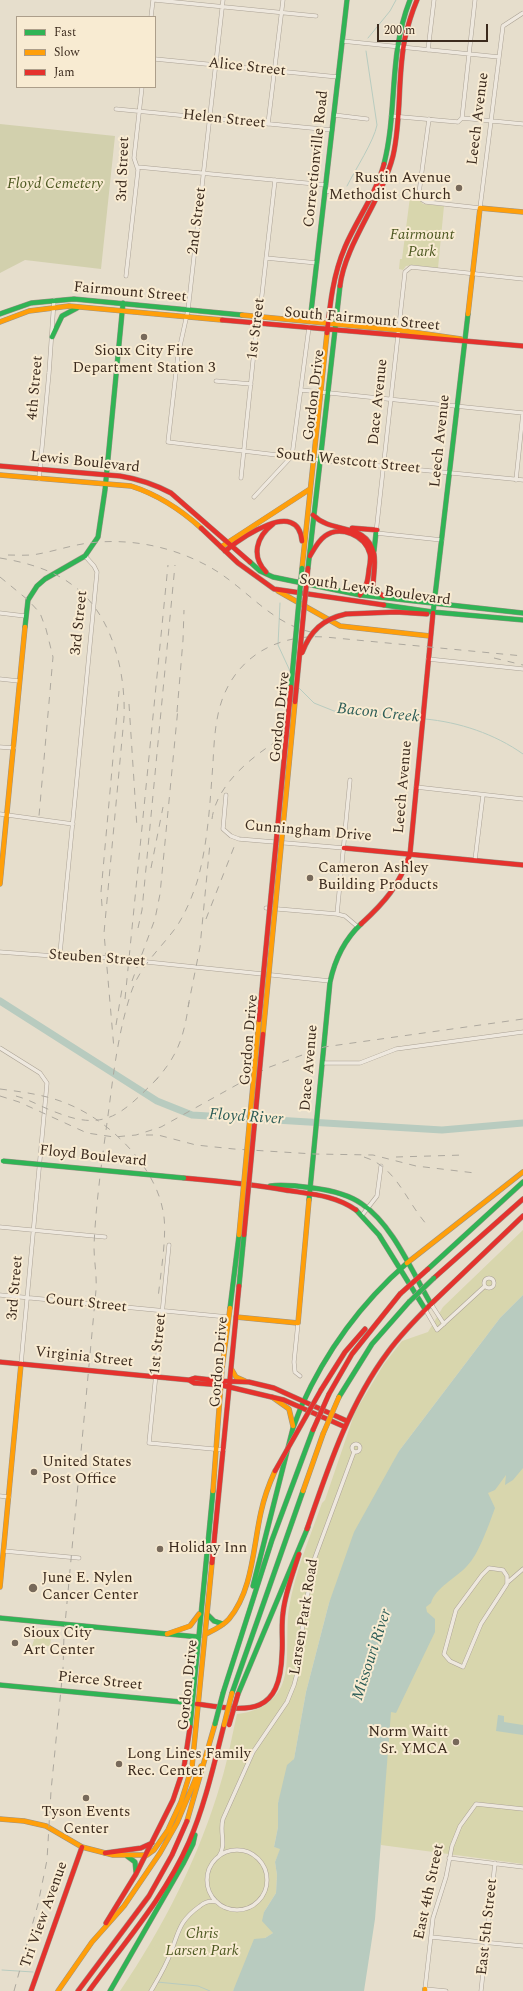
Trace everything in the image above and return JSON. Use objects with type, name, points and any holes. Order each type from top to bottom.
[{"type":"main road","name":"Correctionville Road","points":[[309,324],[347,0]]},
{"type":"main road","name":"Gordon Drive","points":[[147,1854],[173,1804],[183,1775],[187,1755],[199,1637],[221,1383],[228,1317],[241,1235],[298,676],[310,489],[332,290],[338,264],[345,246],[371,196],[386,156],[391,116],[396,47],[403,17],[410,0]]},
{"type":"main road","name":"Gordon Drive","points":[[147,1854],[154,1852],[166,1832],[189,1780],[194,1756],[230,1384],[241,1235],[305,566],[320,460],[335,327],[344,268],[353,246],[387,178],[394,154],[398,117],[402,48],[407,26],[417,0]]},
{"type":"main road","points":[[480,208],[523,212]]},
{"type":"main road","name":"Leech Avenue","points":[[358,927],[386,900],[398,882],[410,854],[430,636],[480,208]]},
{"type":"main road","name":"Fairmount Street","points":[[0,314],[28,304],[54,300],[85,300],[259,317]]},
{"type":"main road","points":[[0,884],[14,748],[25,616],[28,600],[37,586],[45,579],[85,556],[98,537],[106,484],[122,303]]},
{"type":"main road","name":"Fairmount Street","points":[[0,322],[29,311],[54,306],[80,306],[257,322]]},
{"type":"main road","points":[[52,337],[62,316],[80,306]]},
{"type":"main road","name":"South Fairmount Street","points":[[259,317],[335,327],[457,338],[523,346]]},
{"type":"main road","name":"South Fairmount Street","points":[[257,322],[309,324]]},
{"type":"main road","name":"Lewis Boulevard","points":[[0,466],[139,479],[166,490],[238,552]]},
{"type":"main road","name":"Lewis Boulevard","points":[[0,475],[140,488],[162,497],[173,505],[233,559]]},
{"type":"main road","points":[[225,551],[229,545],[310,489]]},
{"type":"main road","points":[[313,514],[322,524],[376,532],[373,588],[361,602]]},
{"type":"main road","points":[[273,577],[263,569],[259,562],[256,546],[262,532],[277,522]]},
{"type":"main road","points":[[221,548],[229,545],[264,524],[277,522],[290,523],[300,532],[302,537],[305,566]]},
{"type":"main road","points":[[349,528],[365,537],[374,554]]},
{"type":"main road","points":[[305,566],[319,542],[330,533],[344,531],[359,537],[367,547],[370,560],[367,587],[360,595]]},
{"type":"main road","name":"South Lewis Boulevard","points":[[238,552],[260,571],[273,577],[366,596],[523,613]]},
{"type":"main road","name":"South Lewis Boulevard","points":[[233,559],[255,578],[274,589],[434,612],[523,620]]},
{"type":"main road","points":[[373,588],[379,594],[392,599]]},
{"type":"main road","points":[[274,589],[340,626],[430,636]]},
{"type":"main road","points":[[298,676],[302,654],[312,631],[328,618],[346,614],[396,612],[426,614],[434,612]]},
{"type":"main road","name":"Cunningham Drive","points":[[344,848],[523,865]]},
{"type":"main road","name":"Dace Avenue","points":[[298,1323],[330,981],[333,967],[338,955],[345,943],[358,927]]},
{"type":"main road","name":"Floyd Boulevard","points":[[2,1160],[269,1186],[281,1190],[311,1190]]},
{"type":"main road","points":[[239,1642],[293,1428],[318,1369],[350,1322],[378,1289],[406,1263],[523,1172]]},
{"type":"main road","points":[[78,1991],[92,1970],[148,1898],[171,1860],[191,1812],[223,1693],[287,1496],[329,1394],[349,1357],[375,1322],[400,1294],[523,1182]]},
{"type":"main road","points":[[311,1190],[344,1195],[368,1208],[384,1227],[431,1304]]},
{"type":"main road","points":[[311,1190],[342,1201],[363,1214],[381,1235],[426,1308]]},
{"type":"main road","points":[[227,1725],[232,1693],[324,1434],[339,1397],[372,1344],[409,1302],[523,1199]]},
{"type":"main road","points":[[112,1989],[193,1844],[215,1759],[238,1694],[308,1527],[347,1421],[364,1388],[386,1353],[413,1320],[523,1216]]},
{"type":"main road","points":[[236,1317],[298,1323]]},
{"type":"main road","points":[[0,1618],[199,1637],[223,1624],[229,1619],[241,1599],[247,1579],[263,1504],[275,1471],[321,1390],[345,1352],[363,1330],[375,1322]]},
{"type":"main road","name":"Virginia Street","points":[[0,1362],[189,1380],[194,1378],[230,1384]]},
{"type":"main road","name":"3rd Street","points":[[0,1587],[2,1551],[21,1364]]},
{"type":"main road","points":[[231,1366],[236,1377],[271,1388],[304,1401],[347,1421]]},
{"type":"main road","points":[[230,1384],[248,1382]]},
{"type":"main road","points":[[230,1384],[301,1407],[345,1426]]},
{"type":"main road","points":[[272,1397],[289,1409],[293,1428]]},
{"type":"main road","name":"Pierce Street","points":[[0,1685],[236,1708],[255,1707],[267,1699],[276,1688],[282,1668],[284,1605],[308,1527]]},
{"type":"main road","points":[[167,1634],[188,1628],[196,1621],[201,1609]]},
{"type":"main road","points":[[208,1616],[214,1621],[223,1624]]},
{"type":"main road","points":[[199,1637],[201,1648],[200,1666],[202,1675]]},
{"type":"main road","points":[[92,1942],[124,1906],[160,1853],[177,1823],[208,1750]]},
{"type":"main road","points":[[0,1819],[24,1821],[46,1826],[82,1847],[113,1855],[127,1856],[147,1854]]},
{"type":"main road","points":[[89,1991],[158,1898],[179,1862],[197,1824]]},
{"type":"main road","points":[[105,1852],[141,1848],[152,1843]]},
{"type":"main road","name":"Tri View Avenue","points":[[31,1991],[82,1847]]},
{"type":"main road","points":[[58,1991],[120,1903],[147,1854]]},
{"type":"main road","points":[[127,1856],[132,1859],[136,1865],[136,1873]]},
{"type":"street","points":[[151,16],[154,0],[316,16]]},
{"type":"street","name":"2nd Street","points":[[168,442],[177,362],[188,310],[223,0]]},
{"type":"street","points":[[268,124],[282,0]]},
{"type":"street","points":[[428,50],[434,0]]},
{"type":"street","points":[[391,116],[458,122],[462,118],[475,0]]},
{"type":"street","name":"Leech Avenue","points":[[480,208],[502,32],[505,24],[523,13]]},
{"type":"street","points":[[342,41],[499,57]]},
{"type":"street","name":"Alice Street","points":[[156,59],[338,77]]},
{"type":"street","name":"3rd Street","points":[[126,276],[138,167],[134,162],[134,158],[142,88]]},
{"type":"street","name":"Helen Street","points":[[116,109],[332,130]]},
{"type":"street","points":[[334,115],[367,119]]},
{"type":"street","points":[[462,118],[523,124]]},
{"type":"street","points":[[429,119],[420,196],[426,202],[480,208]]},
{"type":"street","points":[[138,167],[326,185]]},
{"type":"street","name":"1st Street","points":[[241,478],[257,322],[259,317],[275,180]]},
{"type":"street","points":[[325,191],[377,197]]},
{"type":"street","points":[[266,258],[317,263]]},
{"type":"street","name":"Dace Avenue","points":[[376,532],[405,272],[411,267],[472,274]]},
{"type":"street","points":[[472,274],[523,279]]},
{"type":"street","name":"4th Street","points":[[39,479],[54,300]]},
{"type":"street","name":"Correctionville Road","points":[[292,456],[309,324]]},
{"type":"street","points":[[216,381],[251,384]]},
{"type":"street","points":[[301,390],[523,413],[516,480]]},
{"type":"street","name":"South Westcott Street","points":[[168,442],[320,460],[523,480]]},
{"type":"street","points":[[254,497],[292,456]]},
{"type":"street","points":[[376,532],[442,540]]},
{"type":"street","name":"3rd Street","points":[[60,953],[97,572],[85,556]]},
{"type":"street","points":[[0,613],[25,616]]},
{"type":"street","points":[[428,659],[523,669]]},
{"type":"street","points":[[0,679],[19,681]]},
{"type":"street","points":[[0,747],[14,748]]},
{"type":"street","points":[[337,914],[350,780]]},
{"type":"street","points":[[416,787],[523,799]]},
{"type":"street","name":"Cunningham Drive","points":[[226,795],[223,829],[231,836],[239,839],[344,848]]},
{"type":"street","points":[[475,860],[483,795]]},
{"type":"street","points":[[0,814],[73,824]]},
{"type":"street","points":[[266,908],[337,914],[345,916],[358,927]]},
{"type":"street","name":"Steuben Street","points":[[0,952],[54,956],[60,953],[330,981]]},
{"type":"street","points":[[323,1064],[360,1063],[396,1049],[523,1032]]},
{"type":"street","name":"3rd Street","points":[[0,1048],[45,1077],[47,1087],[21,1364]]},
{"type":"street","points":[[363,1214],[377,1196],[381,1166]]},
{"type":"street","points":[[0,1227],[105,1238]]},
{"type":"street","name":"1st Street","points":[[169,1245],[149,1443],[216,1450]]},
{"type":"street","points":[[426,1308],[437,1330],[485,1286]]},
{"type":"street","name":"Court Street","points":[[0,1295],[163,1312],[228,1317]]},
{"type":"street","points":[[431,1304],[444,1324]]},
{"type":"street","name":"Dace Avenue","points":[[298,1323],[294,1362],[295,1372],[300,1376]]},
{"type":"street","points":[[216,1450],[224,1450]]},
{"type":"street","name":"Larsen Park Road","points":[[151,1991],[171,1952],[182,1922],[205,1903],[210,1892],[207,1882],[209,1870],[219,1856],[223,1843],[221,1831],[223,1819],[253,1752],[287,1702],[297,1678],[303,1620],[314,1560],[354,1452]]},
{"type":"street","points":[[0,1496],[8,1497]]},
{"type":"street","points":[[2,1551],[79,1558]]},
{"type":"street","points":[[508,1582],[505,1573],[500,1569],[489,1568],[482,1575],[453,1615],[444,1654],[450,1661],[463,1667],[481,1624],[508,1582],[523,1569]]},
{"type":"street","name":"East 4th Street","points":[[425,1990],[435,1910],[446,1877],[453,1840],[476,1804],[523,1808]]},
{"type":"street","points":[[205,1903],[213,1901],[231,1909],[246,1908],[261,1898],[266,1887],[266,1871],[260,1860],[248,1852],[233,1850],[223,1843]]},
{"type":"street","points":[[219,1856],[233,1850]]},
{"type":"street","points":[[449,1858],[523,1867]]},
{"type":"street","name":"East 5th Street","points":[[481,1991],[495,1863]]},
{"type":"street","points":[[210,1892],[218,1902]]},
{"type":"street","points":[[431,1937],[523,1946]]},
{"type":"street","points":[[425,1990],[446,1991]]},
{"type":"green space","name":"Floyd Cemetery","points":[[0,124],[115,136],[101,269],[25,260],[0,273]]},
{"type":"green space","name":"Fairmount Park","points":[[410,197],[418,198],[423,204],[444,206],[438,268],[413,265],[406,266],[403,270],[399,269],[400,259],[402,259]]},
{"type":"green space","name":"Chris Larsen Park","points":[[523,1230],[523,1295],[500,1318],[399,1451],[329,1603],[306,1692],[294,1759],[278,1803],[278,1827],[274,1847],[281,1848],[275,1862],[277,1875],[276,1893],[264,1912],[273,1933],[265,1938],[233,1991],[120,1991],[151,1942],[191,1864],[221,1782],[237,1714],[251,1711],[263,1706],[273,1698],[281,1687],[286,1670],[288,1617],[295,1581],[355,1412],[384,1364],[402,1341],[428,1332],[443,1307]]},
{"type":"green space","points":[[523,1435],[523,1864],[381,1845],[372,1731],[461,1508]]},
{"type":"green space","points":[[28,1628],[52,1630],[50,1646],[46,1646],[45,1648],[32,1646],[34,1640]]},
{"type":"water","name":"Missouri River","points":[[523,1295],[523,1468],[513,1480],[505,1485],[506,1475],[495,1490],[488,1493],[495,1508],[476,1554],[462,1571],[437,1592],[431,1603],[426,1607],[427,1612],[435,1619],[435,1632],[396,1713],[391,1712],[375,1919],[364,1991],[233,1991],[254,1939],[265,1938],[273,1933],[262,1921],[264,1912],[276,1893],[277,1875],[275,1862],[280,1849],[274,1847],[278,1827],[278,1803],[287,1765],[294,1759],[306,1692],[329,1603],[354,1532],[399,1451],[500,1318]]},
{"type":"water","points":[[498,1715],[504,1716],[504,1722],[523,1725],[523,1735],[496,1731]]},
{"type":"waterway","name":"Bacon Creek","points":[[368,38],[390,11],[396,0]]},
{"type":"waterway","name":"Bacon Creek","points":[[347,186],[368,147],[377,125],[366,51]]},
{"type":"waterway","name":"Bacon Creek","points":[[280,603],[278,645],[290,671]]},
{"type":"waterway","name":"Bacon Creek","points":[[299,688],[314,703],[334,711],[420,718]]},
{"type":"waterway","name":"Bacon Creek","points":[[425,719],[451,723],[476,730],[501,741],[523,754]]},
{"type":"waterway","name":"Floyd River","points":[[0,1001],[157,1101],[192,1115],[442,1130],[523,1123]]},
{"type":"waterway","points":[[2,1970],[33,1972]]},
{"type":"waterway","points":[[157,1982],[198,1986],[210,1991]]},
{"type":"railway","points":[[8,555],[34,555],[83,544],[104,542],[134,543],[164,548],[192,558],[206,565],[220,573],[272,614],[300,629],[316,633]]},
{"type":"railway","points":[[0,558],[28,564],[55,574],[71,584],[85,596],[97,610],[106,627],[114,644],[119,663],[124,700],[124,718],[104,933],[114,1049]]},
{"type":"railway","points":[[125,999],[168,565]]},
{"type":"railway","points":[[138,928],[142,910],[175,565]]},
{"type":"railway","points":[[0,577],[28,600],[40,613],[46,629],[53,657],[39,816]]},
{"type":"railway","points":[[177,712],[184,610]]},
{"type":"railway","points":[[14,1991],[38,1904],[47,1860],[51,1791],[63,1669],[64,1635],[96,1290],[94,1246],[96,1211],[115,1064],[127,1004],[136,981],[146,964],[177,926],[197,882],[204,853],[210,808],[215,732],[222,700],[229,684],[238,671],[249,660],[262,650],[292,639],[325,637],[523,656]]},
{"type":"railway","points":[[494,658],[523,665]]},
{"type":"railway","points":[[102,906],[101,892],[119,691]]},
{"type":"railway","points":[[129,704],[137,828]]},
{"type":"railway","points":[[132,981],[155,919],[160,894],[178,708]]},
{"type":"railway","points":[[212,819],[220,795],[227,784],[246,764],[277,741]]},
{"type":"railway","points":[[151,868],[163,807]]},
{"type":"railway","points":[[188,1007],[200,947],[210,843]]},
{"type":"railway","points":[[206,919],[234,847]]},
{"type":"railway","points":[[116,1025],[122,989]]},
{"type":"railway","points":[[154,1082],[169,1063],[179,1045],[185,1026],[189,1002]]},
{"type":"railway","points":[[0,1096],[19,1102],[87,1133],[114,1137],[136,1135],[161,1127],[267,1068],[324,1047],[523,1019]]},
{"type":"railway","points":[[16,1096],[75,1119],[103,1119],[114,1115],[125,1108],[158,1078]]},
{"type":"railway","points":[[0,1089],[52,1098],[84,1112],[114,1133],[140,1162],[151,1178],[163,1211],[165,1231],[158,1299]]},
{"type":"railway","points":[[146,1135],[158,1135],[196,1145],[234,1149],[314,1154],[373,1155],[416,1166],[475,1173]]},
{"type":"railway","points":[[396,1157],[464,1155]]},
{"type":"railway","points":[[364,1157],[375,1162],[393,1177],[420,1217],[428,1226]]},
{"type":"traffic: fast","points":[[310,321],[347,0]]},
{"type":"traffic: fast","points":[[384,164],[391,123],[399,41],[403,21],[410,0]]},
{"type":"traffic: fast","points":[[308,568],[340,286]]},
{"type":"traffic: fast","points":[[0,314],[31,303],[74,299],[242,315]]},
{"type":"traffic: fast","points":[[25,627],[28,600],[37,586],[45,579],[85,556],[98,537],[105,490],[123,303]]},
{"type":"traffic: fast","points":[[52,337],[62,316],[77,308]]},
{"type":"traffic: fast","points":[[433,613],[468,314]]},
{"type":"traffic: fast","points":[[374,551],[376,533]]},
{"type":"traffic: fast","points":[[250,562],[260,571],[273,577],[360,595],[523,613]]},
{"type":"traffic: fast","points":[[291,687],[302,568]]},
{"type":"traffic: fast","points":[[384,605],[433,612],[523,620]]},
{"type":"traffic: fast","points":[[309,1200],[330,982],[341,950],[361,924]]},
{"type":"traffic: fast","points":[[3,1161],[184,1178]]},
{"type":"traffic: fast","points":[[428,1269],[523,1182]]},
{"type":"traffic: fast","points":[[270,1186],[281,1185],[325,1190],[345,1195],[362,1204],[373,1213],[392,1236],[431,1304]]},
{"type":"traffic: fast","points":[[356,1210],[379,1235],[425,1309]]},
{"type":"traffic: fast","points":[[230,1308],[239,1235]]},
{"type":"traffic: fast","points":[[239,1286],[244,1235]]},
{"type":"traffic: fast","points":[[301,1407],[311,1386],[346,1329],[374,1295],[407,1263]]},
{"type":"traffic: fast","points":[[409,1302],[434,1278]]},
{"type":"traffic: fast","points":[[339,1397],[372,1344],[409,1302]]},
{"type":"traffic: fast","points":[[253,1586],[293,1428],[301,1407]]},
{"type":"traffic: fast","points":[[223,1693],[272,1540],[313,1430]]},
{"type":"traffic: fast","points":[[190,1727],[213,1491]]},
{"type":"traffic: fast","points":[[232,1693],[303,1491]]},
{"type":"traffic: fast","points":[[238,1694],[308,1527]]},
{"type":"traffic: fast","points":[[208,1615],[214,1621],[223,1624]]},
{"type":"traffic: fast","points":[[0,1618],[199,1637]]},
{"type":"traffic: fast","points":[[0,1685],[192,1703]]},
{"type":"traffic: fast","points":[[215,1724],[223,1693]]},
{"type":"traffic: fast","points":[[110,1991],[183,1864],[193,1844],[195,1835]]},
{"type":"traffic: fast","points":[[127,1856],[135,1862],[136,1872]]},
{"type":"traffic: slow","points":[[468,314],[480,208],[523,212]]},
{"type":"traffic: slow","points":[[0,322],[29,311],[69,306],[222,320]]},
{"type":"traffic: slow","points":[[242,315],[398,330],[461,339]]},
{"type":"traffic: slow","points":[[302,568],[327,333]]},
{"type":"traffic: slow","points":[[0,475],[131,486],[169,503],[201,528]]},
{"type":"traffic: slow","points":[[221,547],[310,489]]},
{"type":"traffic: slow","points":[[278,591],[340,626],[430,636]]},
{"type":"traffic: slow","points":[[0,884],[25,627]]},
{"type":"traffic: slow","points":[[263,1034],[295,702]]},
{"type":"traffic: slow","points":[[239,1235],[259,1020]]},
{"type":"traffic: slow","points":[[407,1263],[523,1172]]},
{"type":"traffic: slow","points":[[236,1317],[298,1323],[309,1200]]},
{"type":"traffic: slow","points":[[213,1491],[222,1369],[230,1308]]},
{"type":"traffic: slow","points":[[0,1587],[21,1364]]},
{"type":"traffic: slow","points":[[232,1370],[236,1377],[245,1381]]},
{"type":"traffic: slow","points":[[272,1397],[289,1409],[293,1426]]},
{"type":"traffic: slow","points":[[323,1434],[339,1397]]},
{"type":"traffic: slow","points":[[303,1491],[323,1434]]},
{"type":"traffic: slow","points":[[206,1634],[221,1626],[229,1619],[237,1608],[243,1595],[248,1582],[262,1507],[275,1471]]},
{"type":"traffic: slow","points":[[147,1855],[154,1850],[168,1830],[181,1802],[192,1767],[212,1563]]},
{"type":"traffic: slow","points":[[167,1634],[190,1626],[199,1614]]},
{"type":"traffic: slow","points":[[224,1725],[232,1693]]},
{"type":"traffic: slow","points":[[187,1821],[215,1724]]},
{"type":"traffic: slow","points":[[58,1991],[92,1942],[124,1906],[160,1853],[177,1823],[201,1766]]},
{"type":"traffic: slow","points":[[0,1819],[24,1821],[46,1826],[82,1847],[113,1855],[147,1855]]},
{"type":"traffic: jam","points":[[340,286],[343,270],[349,254],[381,189],[393,156],[398,127],[401,67],[405,38],[417,0]]},
{"type":"traffic: jam","points":[[327,333],[329,311],[341,258],[345,247],[376,186],[384,164]]},
{"type":"traffic: jam","points":[[222,320],[523,346]]},
{"type":"traffic: jam","points":[[0,466],[120,476],[152,484],[171,493],[250,562]]},
{"type":"traffic: jam","points":[[313,515],[330,525],[356,532],[364,537],[370,544],[375,558],[373,588],[383,596]]},
{"type":"traffic: jam","points":[[225,551],[255,531],[268,525],[280,522],[290,522],[298,528],[302,541]]},
{"type":"traffic: jam","points":[[266,572],[258,560],[257,553],[259,541],[267,529],[273,524]]},
{"type":"traffic: jam","points":[[201,528],[238,563],[274,589],[384,605]]},
{"type":"traffic: jam","points":[[352,528],[377,530]]},
{"type":"traffic: jam","points":[[310,556],[320,540],[331,533],[345,532],[358,537],[367,547],[370,554],[367,583],[360,595]]},
{"type":"traffic: jam","points":[[295,702],[308,568]]},
{"type":"traffic: jam","points":[[346,614],[396,612],[427,614]]},
{"type":"traffic: jam","points":[[361,924],[390,893],[401,875],[410,854],[433,613]]},
{"type":"traffic: jam","points":[[302,653],[309,638],[318,627],[331,619],[346,614]]},
{"type":"traffic: jam","points":[[259,1020],[291,687]]},
{"type":"traffic: jam","points":[[344,848],[523,865]]},
{"type":"traffic: jam","points":[[244,1235],[263,1034]]},
{"type":"traffic: jam","points":[[184,1178],[248,1184],[313,1194],[340,1201],[356,1210]]},
{"type":"traffic: jam","points":[[434,1278],[523,1199]]},
{"type":"traffic: jam","points":[[431,1304],[523,1216]]},
{"type":"traffic: jam","points":[[400,1294],[428,1269]]},
{"type":"traffic: jam","points":[[212,1563],[239,1286]]},
{"type":"traffic: jam","points":[[329,1394],[352,1354],[400,1294]]},
{"type":"traffic: jam","points":[[307,1529],[341,1437],[362,1393],[374,1372],[393,1345],[431,1304]]},
{"type":"traffic: jam","points":[[321,1390],[345,1352],[365,1329]]},
{"type":"traffic: jam","points":[[0,1362],[189,1380],[194,1383],[221,1385]]},
{"type":"traffic: jam","points":[[189,1380],[195,1378],[221,1381]]},
{"type":"traffic: jam","points":[[221,1381],[249,1382],[274,1388],[347,1421]]},
{"type":"traffic: jam","points":[[221,1385],[284,1400],[345,1427]]},
{"type":"traffic: jam","points":[[275,1471],[321,1390]]},
{"type":"traffic: jam","points":[[313,1430],[329,1394]]},
{"type":"traffic: jam","points":[[197,1704],[246,1708],[258,1706],[268,1700],[275,1689],[280,1674],[284,1606],[299,1554]]},
{"type":"traffic: jam","points":[[229,1725],[238,1694]]},
{"type":"traffic: jam","points":[[89,1991],[156,1901],[179,1862],[200,1814],[224,1725]]},
{"type":"traffic: jam","points":[[106,1923],[136,1874],[173,1800],[184,1767],[190,1727]]},
{"type":"traffic: jam","points":[[78,1991],[149,1896],[172,1855],[187,1821]]},
{"type":"traffic: jam","points":[[105,1853],[141,1848],[152,1843]]},
{"type":"traffic: jam","points":[[31,1991],[82,1847]]},
{"type":"place","name":"Rustin Avenue Methodist Church","points":[[459,188]]},
{"type":"place","name":"Sioux City Fire Department Station 3","points":[[144,337]]},
{"type":"place","name":"Cameron Ashley Building Products","points":[[310,878]]},
{"type":"place","name":"United States Post Office","points":[[34,1472]]},
{"type":"place","name":"Holiday Inn","points":[[160,1549]]},
{"type":"place","name":"June E. Nylen Cancer Center","points":[[33,1588]]},
{"type":"place","name":"Sioux City Art Center","points":[[15,1643]]},
{"type":"place","name":"Norm Waitt Sr. YMCA","points":[[456,1742]]},
{"type":"place","name":"Long Lines Family Rec. Center","points":[[119,1764]]},
{"type":"place","name":"Tyson Events Center","points":[[86,1798]]}]
